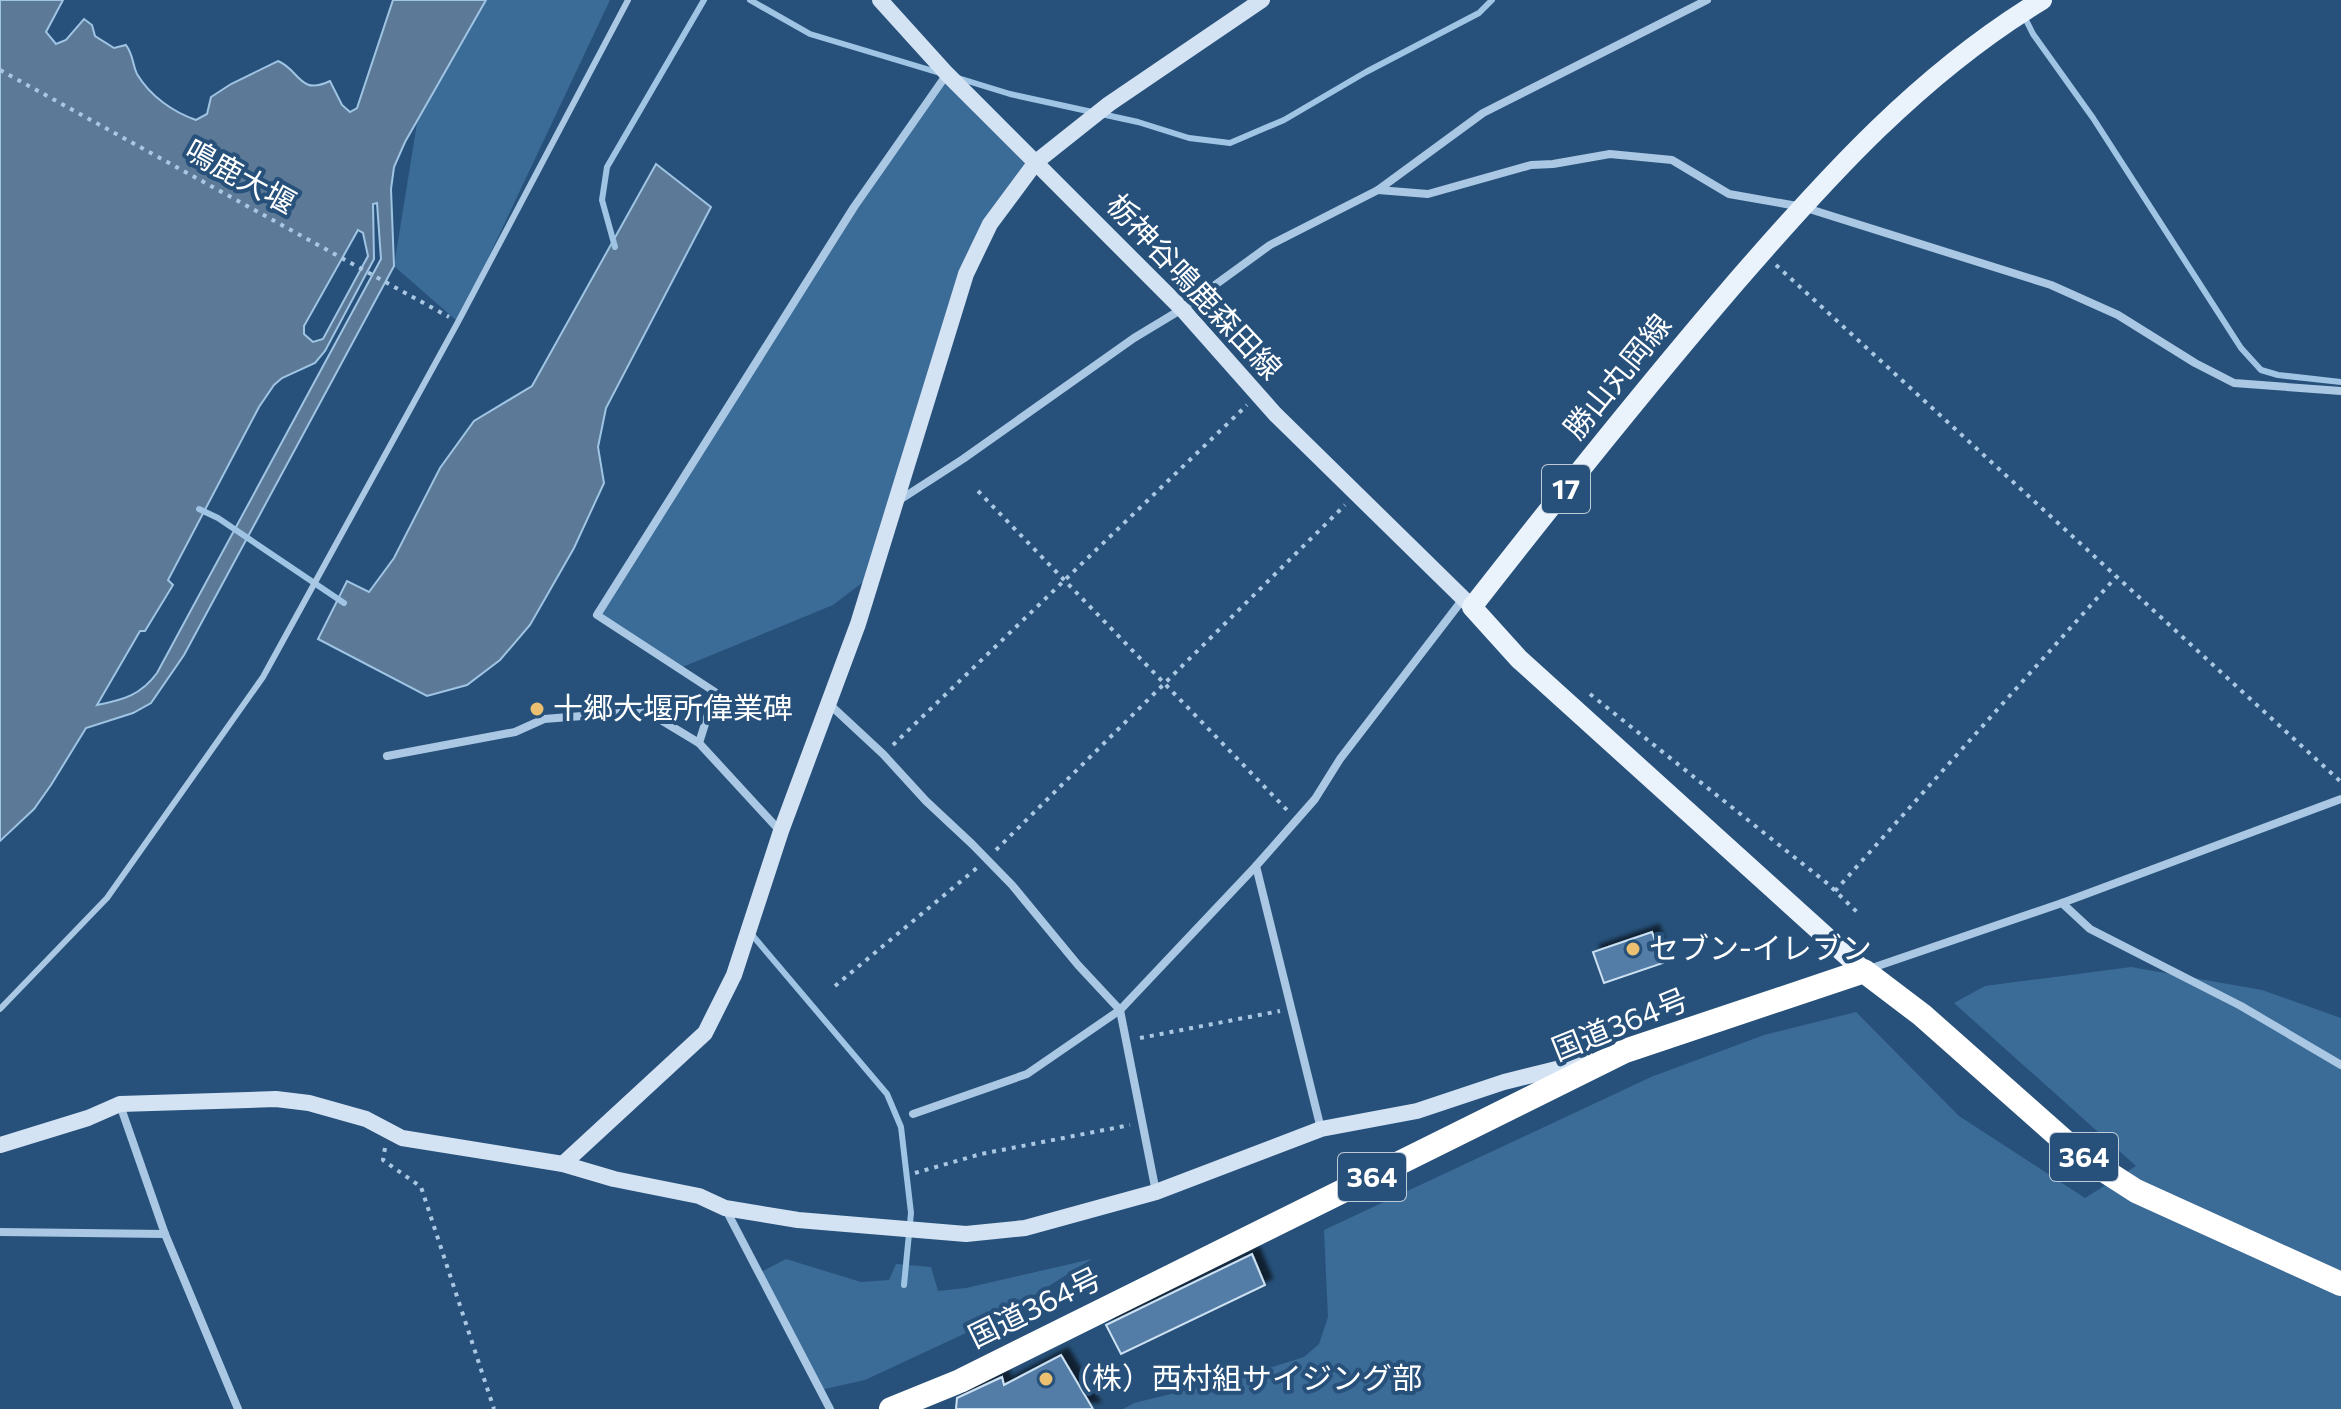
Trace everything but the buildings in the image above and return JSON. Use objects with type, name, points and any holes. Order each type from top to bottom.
[{"type":"highway","name":"国道364号","points":[[891,1409],[960,1381],[1625,1051],[1864,971]]},
{"type":"highway","name":"364","points":[[1864,971],[1922,1015],[2091,1162],[2136,1191],[2341,1284]]},
{"type":"main road","name":"勝山丸岡線","points":[[1467,603],[1653,378],[1803,207],[1925,83],[2042,0]]},
{"type":"main road","points":[[1467,603],[1519,659],[1864,971]]},
{"type":"street","name":"栃神谷鳴鹿森田線","points":[[880,0],[947,74],[1182,309],[1258,395],[1467,603]]},
{"type":"street","points":[[563,1164],[705,1033],[734,975],[781,831],[858,624],[966,274],[990,224],[1036,162],[1109,104],[1262,0]]},
{"type":"street","points":[[898,501],[1134,338],[1182,309],[1270,245],[1378,190],[1483,113],[1707,0]]},
{"type":"street","points":[[699,743],[715,692],[597,615],[854,207],[947,74]]},
{"type":"street","points":[[1378,190],[1428,194],[1531,165],[1610,154],[1672,160],[1729,194],[1803,207],[2051,285],[2118,315],[2195,363],[2234,383],[2341,391]]},
{"type":"street","points":[[913,1114],[1027,1074],[1120,1010],[1297,820],[1467,603]]},
{"type":"street","points":[[827,702],[987,859],[1120,1010],[1156,1192]]},
{"type":"street","points":[[387,756],[515,732],[544,719],[646,711],[699,743],[781,831]]},
{"type":"street","points":[[1864,971],[2062,903],[2341,799]]},
{"type":"street","points":[[1256,866],[1321,1129]]},
{"type":"street","points":[[2062,903],[2090,929],[2241,1006],[2341,1065]]},
{"type":"street","points":[[0,1145],[88,1118],[120,1104],[276,1099],[309,1103],[366,1119],[402,1138],[563,1164],[614,1179],[699,1196],[725,1208],[813,1221],[966,1234],[1025,1228],[1156,1192],[1321,1129],[1417,1111],[1504,1082],[1625,1051]]},
{"type":"street","points":[[120,1104],[165,1234],[238,1409]]},
{"type":"street","points":[[725,1208],[830,1409]]},
{"type":"street","points":[[0,1232],[165,1234]]},
{"type":"lane","points":[[0,1009],[107,898],[263,677],[458,322],[628,0]]},
{"type":"path","name":"鳴鹿大堰","points":[[0,70],[458,322]]},
{"type":"path","points":[[1762,253],[2341,782]]},
{"type":"path","points":[[883,754],[1258,395]]},
{"type":"path","points":[[978,491],[1297,820]]},
{"type":"path","points":[[835,986],[987,859],[1357,494]]},
{"type":"path","points":[[1835,891],[2116,576]]},
{"type":"path","points":[[1588,692],[1835,891],[1858,913]]},
{"type":"path","points":[[1126,1041],[1290,1009]]},
{"type":"path","points":[[915,1173],[981,1154],[1141,1123]]},
{"type":"path","points":[[388,1131],[383,1160],[421,1187],[494,1409]]},
{"type":"shaded area","points":[[0,0],[63,0],[46,32],[56,44],[66,40],[84,19],[92,25],[95,36],[114,48],[126,45],[137,74],[155,96],[179,113],[196,120],[207,114],[211,97],[278,61],[306,84],[320,85],[330,81],[342,105],[350,112],[357,108],[393,0],[486,0],[405,142],[394,167],[391,189],[394,266],[184,655],[151,703],[133,713],[86,728],[34,809],[0,841]],"holes":[[[377,203],[381,259],[157,673],[145,687],[131,695],[97,705],[140,631],[145,631],[173,585],[168,580],[259,407],[282,378],[315,363],[325,351],[374,259],[373,204]],[[358,230],[363,233],[368,256],[323,339],[313,342],[304,334],[304,326]]]},
{"type":"shaded area","points":[[460,0],[610,0],[458,322],[394,266],[417,123]]},
{"type":"shaded area","points":[[947,74],[1036,162],[990,224],[867,579],[833,605],[680,668],[597,615],[854,207]]},
{"type":"shaded area","points":[[656,164],[711,207],[606,408],[598,447],[604,483],[574,548],[530,625],[500,660],[467,685],[427,696],[318,639],[347,581],[369,592],[394,558],[440,468],[474,421],[532,386]]},
{"type":"shaded area","points":[[2131,967],[2262,990],[2341,1018],[2341,1409],[1123,1409],[1134,1403],[1241,1377],[1304,1357],[1319,1344],[1328,1317],[1324,1230],[1651,1077],[1764,1035],[1856,1012],[1959,1116],[2085,1198],[2136,1166],[1954,1003],[1985,986]]},
{"type":"shaded area","points":[[786,1259],[861,1282],[889,1280],[896,1264],[931,1267],[938,1291],[966,1288],[1092,1259],[996,1319],[865,1380],[820,1390],[759,1273]]},
{"type":"waterway","points":[[615,247],[602,200],[607,167],[704,0]]},
{"type":"waterway","points":[[750,0],[810,34],[940,73]]},
{"type":"waterway","points":[[958,78],[1010,94],[1138,122],[1189,138],[1230,143],[1284,120],[1366,72],[1479,13],[1492,0]]},
{"type":"waterway","points":[[2025,18],[2241,348],[2261,370],[2278,375],[2341,382]]},
{"type":"waterway","points":[[199,509],[218,518],[344,603]]},
{"type":"waterway","points":[[753,936],[887,1094],[901,1127],[911,1213],[904,1285]]},
{"type":"place","name":"十郷大堰所偉業碑","points":[[537,709]]},
{"type":"place","name":"セブン-イレブン","points":[[1633,949]]},
{"type":"place","name":"（株）西村組サイジング部","points":[[1046,1379]]}]
